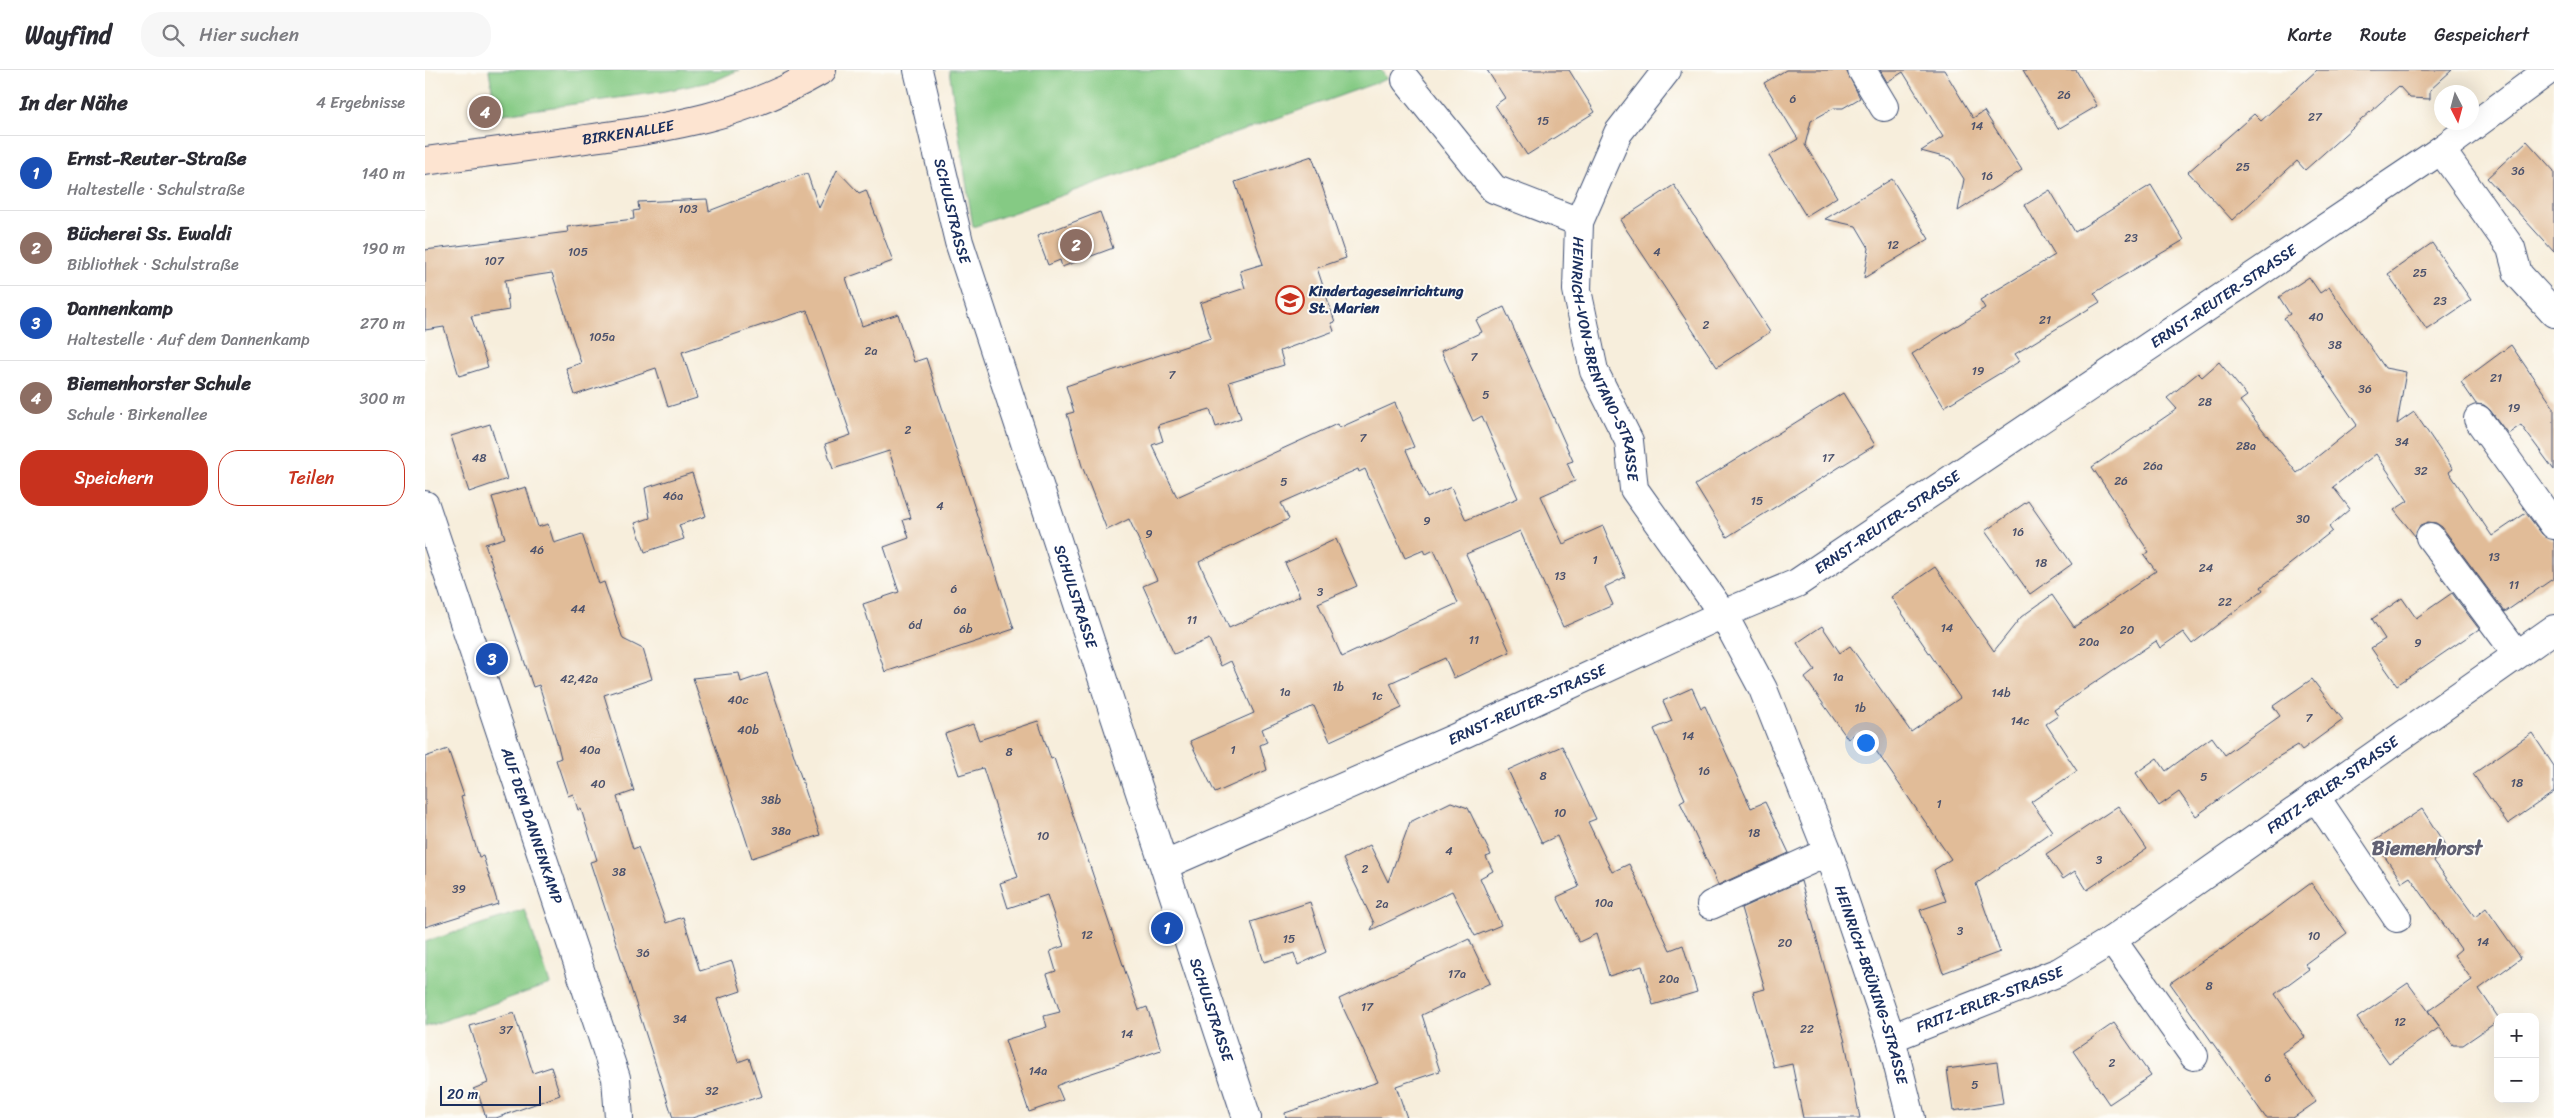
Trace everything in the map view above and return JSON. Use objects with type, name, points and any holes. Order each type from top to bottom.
[{"type":"street","name":"BIRKENALLEE","points":[[425,162],[667,128],[713,118],[765,100],[822,70]]},
{"type":"street","name":"SCHULSTRASSE","points":[[918,70],[959,242],[1247,1118]]},
{"type":"street","name":"HEINRICH-VON-BRENTANO-STRASSE","points":[[1667,70],[1617,133],[1579,222],[1577,290],[1594,371],[1629,441],[1634,489],[1723,614]]},
{"type":"street","points":[[1862,70],[1884,107]]},
{"type":"street","name":"ERNST-REUTER-STRASSE","points":[[1165,865],[1455,738],[1723,614],[1797,583],[2441,150],[2549,70]]},
{"type":"street","points":[[1407,80],[1494,190],[1579,222]]},
{"type":"street","points":[[2441,150],[2511,248],[2518,274],[2554,313]]},
{"type":"street","points":[[2478,419],[2554,526]]},
{"type":"street","name":"AUF DEM DANNENKAMP","points":[[425,505],[430,537],[616,1078],[619,1118]]},
{"type":"street","points":[[2430,537],[2517,654]]},
{"type":"street","name":"HEINRICH-BRÜNING-STRASSE","points":[[1723,614],[1763,689],[1828,852],[1891,1038],[1911,1118]]},
{"type":"street","name":"FRITZ-ERLER-STRASSE","points":[[1891,1038],[2059,972],[2112,940],[2554,628]]},
{"type":"street","points":[[2315,796],[2397,918]]},
{"type":"street","points":[[1711,905],[1828,852]]},
{"type":"street","points":[[2112,940],[2194,1056]]},
{"type":"green space","points":[[489,70],[739,70],[714,81],[660,92],[496,115]]},
{"type":"green space","points":[[949,70],[1381,70],[1387,79],[973,227]]},
{"type":"green space","points":[[525,910],[550,984],[425,1027],[425,942]]},
{"type":"building","points":[[1487,70],[1569,70],[1595,112],[1527,155],[1495,105],[1505,98]]},
{"type":"building","points":[[1786,70],[1846,70],[1860,98],[1843,108],[1834,108],[1811,121],[1805,145],[1837,197],[1806,216],[1769,156],[1798,139],[1764,83]]},
{"type":"building","points":[[1880,70],[1944,70],[1973,118],[1984,111],[2022,170],[1958,211],[1964,179],[1951,159],[1921,151],[1943,137],[1903,72],[1887,82]]},
{"type":"building","points":[[2023,70],[2076,70],[2097,106],[2058,129]]},
{"type":"building","points":[[2317,70],[2452,70],[2430,90],[2430,99],[2410,98],[2399,86],[2305,170],[2297,161],[2232,220],[2188,172],[2254,114],[2261,121]]},
{"type":"building","points":[[2527,141],[2554,171],[2554,252],[2487,178]]},
{"type":"building","points":[[1312,156],[1346,258],[1317,268],[1335,322],[1331,323],[1334,331],[1280,351],[1284,365],[1229,382],[1241,418],[1216,427],[1210,409],[1158,425],[1163,441],[1152,445],[1177,497],[1337,424],[1339,428],[1395,403],[1414,447],[1406,450],[1427,498],[1451,487],[1466,520],[1518,498],[1482,416],[1473,421],[1441,351],[1482,332],[1476,320],[1504,307],[1573,461],[1567,463],[1575,481],[1541,496],[1563,544],[1603,526],[1625,577],[1605,587],[1613,605],[1563,627],[1520,531],[1466,554],[1510,652],[1454,678],[1445,658],[1390,683],[1402,708],[1330,741],[1314,706],[1262,729],[1267,742],[1260,745],[1267,770],[1215,793],[1190,741],[1254,713],[1231,661],[1221,666],[1209,639],[1174,654],[1143,586],[1157,580],[1129,519],[1107,530],[1082,466],[1067,414],[1074,412],[1066,386],[1211,338],[1200,303],[1245,288],[1240,271],[1263,264],[1235,182]],"holes":[[[1358,469],[1359,472],[1365,469],[1405,558],[1424,550],[1426,554],[1434,550],[1458,603],[1342,657],[1318,603],[1357,586],[1336,539],[1285,563],[1300,596],[1229,628],[1199,562],[1289,519],[1281,503]]]},
{"type":"building","points":[[837,170],[859,193],[866,190],[893,261],[846,278],[862,326],[898,314],[914,362],[926,358],[1014,629],[885,672],[863,604],[899,592],[884,547],[909,538],[903,520],[911,518],[889,451],[833,469],[825,444],[851,435],[807,310],[682,352],[697,398],[668,407],[656,368],[575,395],[566,368],[581,363],[552,273],[505,280],[509,310],[471,316],[488,367],[459,376],[444,327],[425,330],[425,250],[568,232],[567,227],[634,219],[633,211],[639,210],[638,202],[707,199],[709,211],[807,173],[819,208]]},
{"type":"building","points":[[1892,179],[1929,239],[1864,278],[1869,248],[1856,226],[1825,219]]},
{"type":"building","points":[[1674,185],[1770,332],[1717,367],[1620,220]]},
{"type":"building","points":[[2151,185],[2184,240],[2094,293],[2100,302],[2015,354],[2020,361],[1944,407],[1912,354],[1985,308],[1980,300],[2055,255],[2025,205],[2050,190],[2075,232]]},
{"type":"building","points":[[1100,212],[1113,248],[1062,267],[1060,260],[1048,265],[1037,236]]},
{"type":"building","points":[[2432,243],[2471,300],[2427,330],[2388,274]]},
{"type":"building","points":[[2309,277],[2320,293],[2329,287],[2385,368],[2406,372],[2397,424],[2414,412],[2453,469],[2449,472],[2492,536],[2526,513],[2542,534],[2554,540],[2554,578],[2505,612],[2442,527],[2436,523],[2428,522],[2420,525],[2415,536],[2394,510],[2408,501],[2376,454],[2333,487],[2350,509],[2329,527],[2332,531],[2261,587],[2263,590],[2192,644],[2183,632],[2160,648],[2156,641],[2054,710],[2058,716],[2046,724],[2077,771],[2031,802],[2052,831],[1976,884],[2000,952],[1943,973],[1920,910],[1946,901],[1934,870],[1951,859],[1870,742],[1867,745],[1858,732],[1848,739],[1805,678],[1815,670],[1797,643],[1822,626],[1840,653],[1850,646],[1911,732],[1960,698],[1891,597],[1935,567],[1994,651],[2021,617],[2052,595],[2074,627],[2156,571],[2144,555],[2149,552],[2092,467],[2177,409],[2167,398],[2198,373],[2202,377],[2219,362],[2247,396],[2240,401],[2297,473],[2357,425],[2284,318],[2290,314],[2279,297]]},
{"type":"building","points":[[2511,345],[2554,408],[2554,470],[2521,425],[2508,434],[2490,410],[2484,405],[2476,404],[2461,382]]},
{"type":"building","points":[[1843,393],[1875,445],[1727,537],[1695,485]]},
{"type":"building","points":[[490,424],[507,479],[469,492],[451,436]]},
{"type":"building","points":[[692,473],[706,516],[679,525],[684,539],[645,552],[635,523],[650,518],[645,488]]},
{"type":"building","points":[[526,487],[538,527],[548,524],[554,543],[582,534],[599,584],[604,582],[623,639],[643,649],[652,679],[604,695],[634,791],[617,797],[633,849],[638,847],[666,923],[683,917],[700,971],[732,961],[741,991],[717,999],[738,1062],[749,1058],[762,1096],[692,1118],[673,1118],[590,862],[597,860],[581,809],[578,810],[573,794],[568,796],[556,760],[561,758],[557,742],[539,685],[533,687],[485,544],[505,538],[492,497]]},
{"type":"building","points":[[2028,501],[2072,564],[2030,594],[1985,531]]},
{"type":"building","points":[[2452,593],[2479,629],[2397,685],[2371,648],[2385,639],[2372,619],[2402,598],[2416,618]]},
{"type":"building","points":[[739,673],[741,682],[767,673],[820,835],[752,858],[693,678]]},
{"type":"building","points":[[2312,679],[2343,720],[2302,750],[2298,745],[2278,757],[2196,816],[2179,792],[2159,806],[2136,773],[2157,758],[2166,771],[2212,737],[2225,755],[2280,716],[2273,706]]},
{"type":"building","points":[[1692,688],[1701,708],[1705,706],[1751,808],[1765,802],[1789,853],[1718,885],[1680,802],[1685,799],[1654,729],[1672,721],[1663,701]]},
{"type":"building","points":[[1038,721],[1051,759],[1054,758],[1139,1010],[1147,1007],[1161,1050],[1065,1082],[1057,1086],[1063,1100],[1029,1112],[1005,1040],[1047,1027],[1044,1016],[1060,1012],[1047,974],[1056,971],[1050,951],[1064,946],[1047,895],[1008,908],[1000,883],[1018,877],[983,768],[959,775],[945,734],[973,724],[979,740]]},
{"type":"building","points":[[2532,733],[2554,766],[2554,792],[2508,824],[2473,774]]},
{"type":"building","points":[[1562,746],[1596,819],[1588,822],[1612,872],[1629,864],[1670,950],[1683,945],[1697,992],[1653,1005],[1642,966],[1609,976],[1596,934],[1579,942],[1557,897],[1579,887],[1557,836],[1542,843],[1508,770]]},
{"type":"building","points":[[448,749],[464,796],[461,797],[479,857],[483,856],[498,904],[425,927],[425,757]]},
{"type":"building","points":[[1451,802],[1468,808],[1491,855],[1486,857],[1493,871],[1480,878],[1501,925],[1475,936],[1452,891],[1371,930],[1374,923],[1343,859],[1370,845],[1388,882],[1410,822]]},
{"type":"building","points":[[2118,806],[2147,849],[2087,890],[2075,871],[2063,879],[2046,854]]},
{"type":"building","points":[[2422,809],[2449,851],[2434,861],[2475,917],[2486,908],[2521,958],[2479,989],[2495,1013],[2494,1024],[2463,1045],[2453,1045],[2428,1011],[2472,980],[2454,955],[2461,949],[2410,877],[2402,882],[2374,841]]},
{"type":"building","points":[[1801,881],[1845,1042],[1860,1118],[1803,1118],[1792,1064],[1774,1068],[1753,992],[1765,989],[1741,908]]},
{"type":"building","points":[[2311,883],[2347,933],[2305,964],[2309,969],[2275,994],[2305,1037],[2282,1053],[2316,1102],[2293,1118],[2266,1118],[2170,983],[2221,950]]},
{"type":"building","points":[[1310,902],[1326,952],[1298,965],[1294,953],[1264,962],[1251,922]]},
{"type":"building","points":[[1469,939],[1490,983],[1422,1015],[1440,1071],[1396,1086],[1407,1118],[1286,1118],[1285,1113],[1378,1082],[1339,999]]},
{"type":"building","points":[[2408,983],[2440,1027],[2389,1063],[2357,1018]]},
{"type":"building","points":[[514,1013],[533,1073],[551,1067],[560,1095],[496,1118],[486,1118],[478,1093],[473,1089],[488,1083],[470,1026]]},
{"type":"building","points":[[2114,1023],[2151,1076],[2109,1104],[2073,1051]]},
{"type":"building","points":[[1997,1062],[2003,1103],[1953,1111],[1947,1069]]},
{"type":"place","name":"Biemenhorster Schule","points":[[485,112]]},
{"type":"place","name":"Bücherei Ss. Ewaldi","points":[[1076,245]]},
{"type":"place","name":"Kindertageseinrichtung St. Marien","points":[[1290,300]]},
{"type":"place","name":"Dannenkamp","points":[[492,659]]},
{"type":"place","name":"Ernst-Reuter-Straße","points":[[1167,928]]},
{"type":"district","name":"Biemenhorst","points":[[2427,848]]}]
